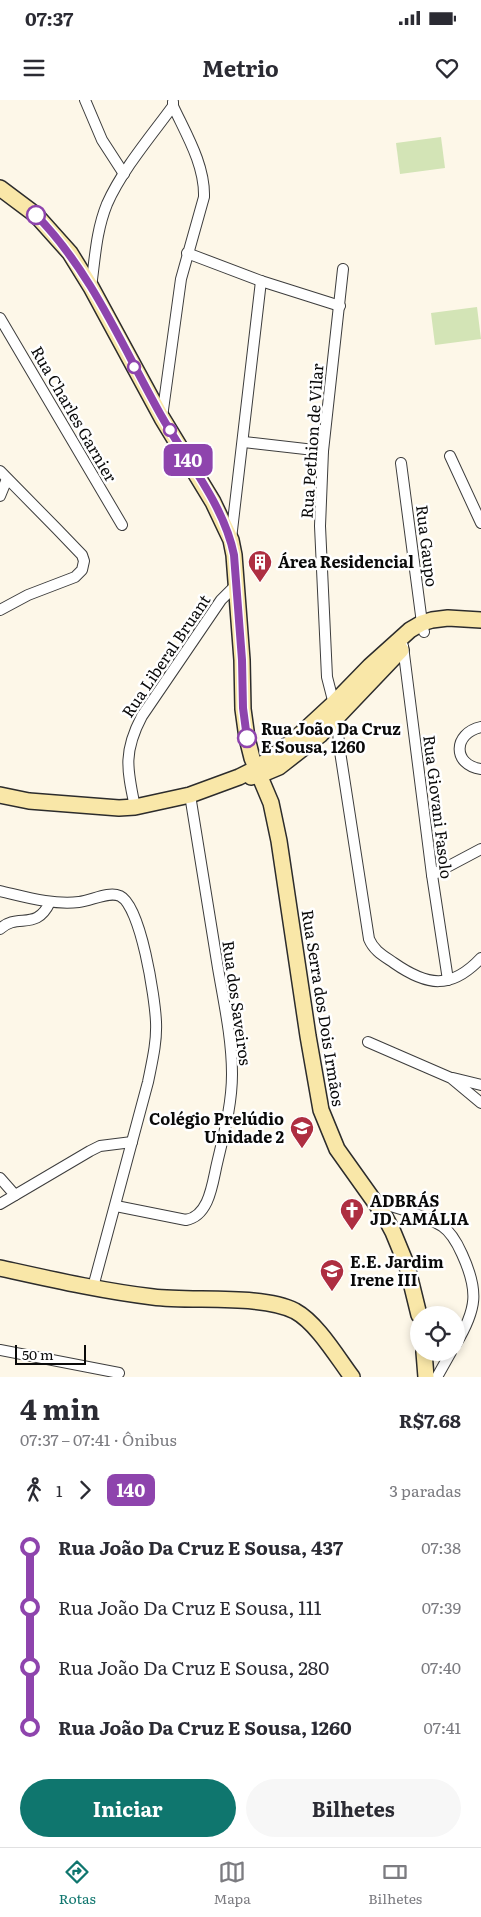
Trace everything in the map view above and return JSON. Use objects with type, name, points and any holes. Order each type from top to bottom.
[{"type":"street","points":[[85,100],[102,140],[124,174]]},
{"type":"street","points":[[91,287],[96,242],[107,205],[124,174],[173,103]]},
{"type":"street","points":[[162,418],[178,292],[187,253],[203,206],[204,187],[194,150],[173,103]]},
{"type":"street","name":"Rua Serra dos Dois Irmãos","points":[[2,191],[36,215],[70,254],[91,287],[162,418],[213,502],[231,540],[234,555],[242,660],[243,708],[247,738],[252,758],[271,803],[279,841],[321,1110],[337,1149],[384,1215],[402,1252],[417,1306]]},
{"type":"street","points":[[187,253],[261,281],[340,306]]},
{"type":"street","name":"Rua Pethion de Vilar","points":[[343,269],[328,396],[321,478],[321,561],[327,676],[335,710],[369,940],[379,953],[421,979],[432,982],[448,980]]},
{"type":"street","points":[[231,540],[244,442],[261,281]]},
{"type":"street","name":"Rua Charles Garnier","points":[[0,318],[122,525]]},
{"type":"street","points":[[244,442],[323,451]]},
{"type":"street","points":[[450,456],[481,523]]},
{"type":"street","name":"Rua Gaupo","points":[[401,463],[423,628]]},
{"type":"street","points":[[0,496],[3,475]]},
{"type":"street","points":[[1,609],[28,595],[75,576],[82,570],[84,565],[82,555],[28,498],[3,475]]},
{"type":"street","name":"Rua Liberal Bruant","points":[[135,807],[128,758],[128,748],[135,729],[221,600],[236,585]]},
{"type":"street","points":[[0,795],[29,801],[119,808],[135,807],[190,795],[239,777],[279,767],[320,734],[335,710],[402,642],[423,628],[448,618],[481,620]]},
{"type":"street","points":[[423,628],[481,630]]},
{"type":"street","name":"Rua Giovani Fasolo","points":[[402,642],[432,875],[448,980]]},
{"type":"street","points":[[481,727],[473,728],[464,735],[460,742],[459,750],[463,761],[468,765],[481,769]]},
{"type":"street","name":"Rua dos Saveiros","points":[[116,1206],[186,1220],[193,1219],[201,1213],[214,1179],[230,1101],[232,1073],[228,1032],[190,795]]},
{"type":"street","points":[[432,875],[481,849]]},
{"type":"street","points":[[0,891],[50,902],[80,902],[116,895],[127,901],[139,927],[152,989],[156,1022],[155,1048],[116,1206],[93,1287]]},
{"type":"street","points":[[0,929],[9,923],[40,917],[50,902]]},
{"type":"street","points":[[448,980],[461,975],[481,958]]},
{"type":"street","points":[[368,1042],[451,1078],[481,1084]]},
{"type":"street","points":[[451,1078],[481,1103]]},
{"type":"street","points":[[0,1204],[100,1146],[132,1142]]},
{"type":"street","points":[[0,1178],[15,1195]]},
{"type":"street","points":[[374,1200],[444,1227],[457,1243],[468,1267],[475,1292],[465,1326]]},
{"type":"street","points":[[0,1268],[154,1297],[265,1303],[290,1308],[307,1319],[352,1377]]},
{"type":"street","points":[[0,1350],[119,1373]]},
{"type":"street","points":[[425,1361],[426,1377]]},
{"type":"street","points":[[436,1377],[446,1361]]},
{"type":"green space","points":[[441,137],[445,168],[400,174],[396,143]]},
{"type":"green space","points":[[477,307],[481,339],[435,345],[431,313]]},
{"type":"bus line","name":"140","points":[[36,215],[70,254],[91,287],[162,418],[213,502],[231,540],[234,555],[242,660],[243,708],[247,738]]},
{"type":"place","name":"Área Residencial","points":[[260,583]]},
{"type":"place","name":"Rua João Da Cruz E Sousa, 1260","points":[[247,738]]},
{"type":"place","name":"Colégio Prelúdio Unidade 2","points":[[302,1149]]},
{"type":"place","name":"ADBRÁS JD. AMÁLIA","points":[[352,1231]]},
{"type":"place","name":"E.E. Jardim Irene III","points":[[332,1292]]}]
